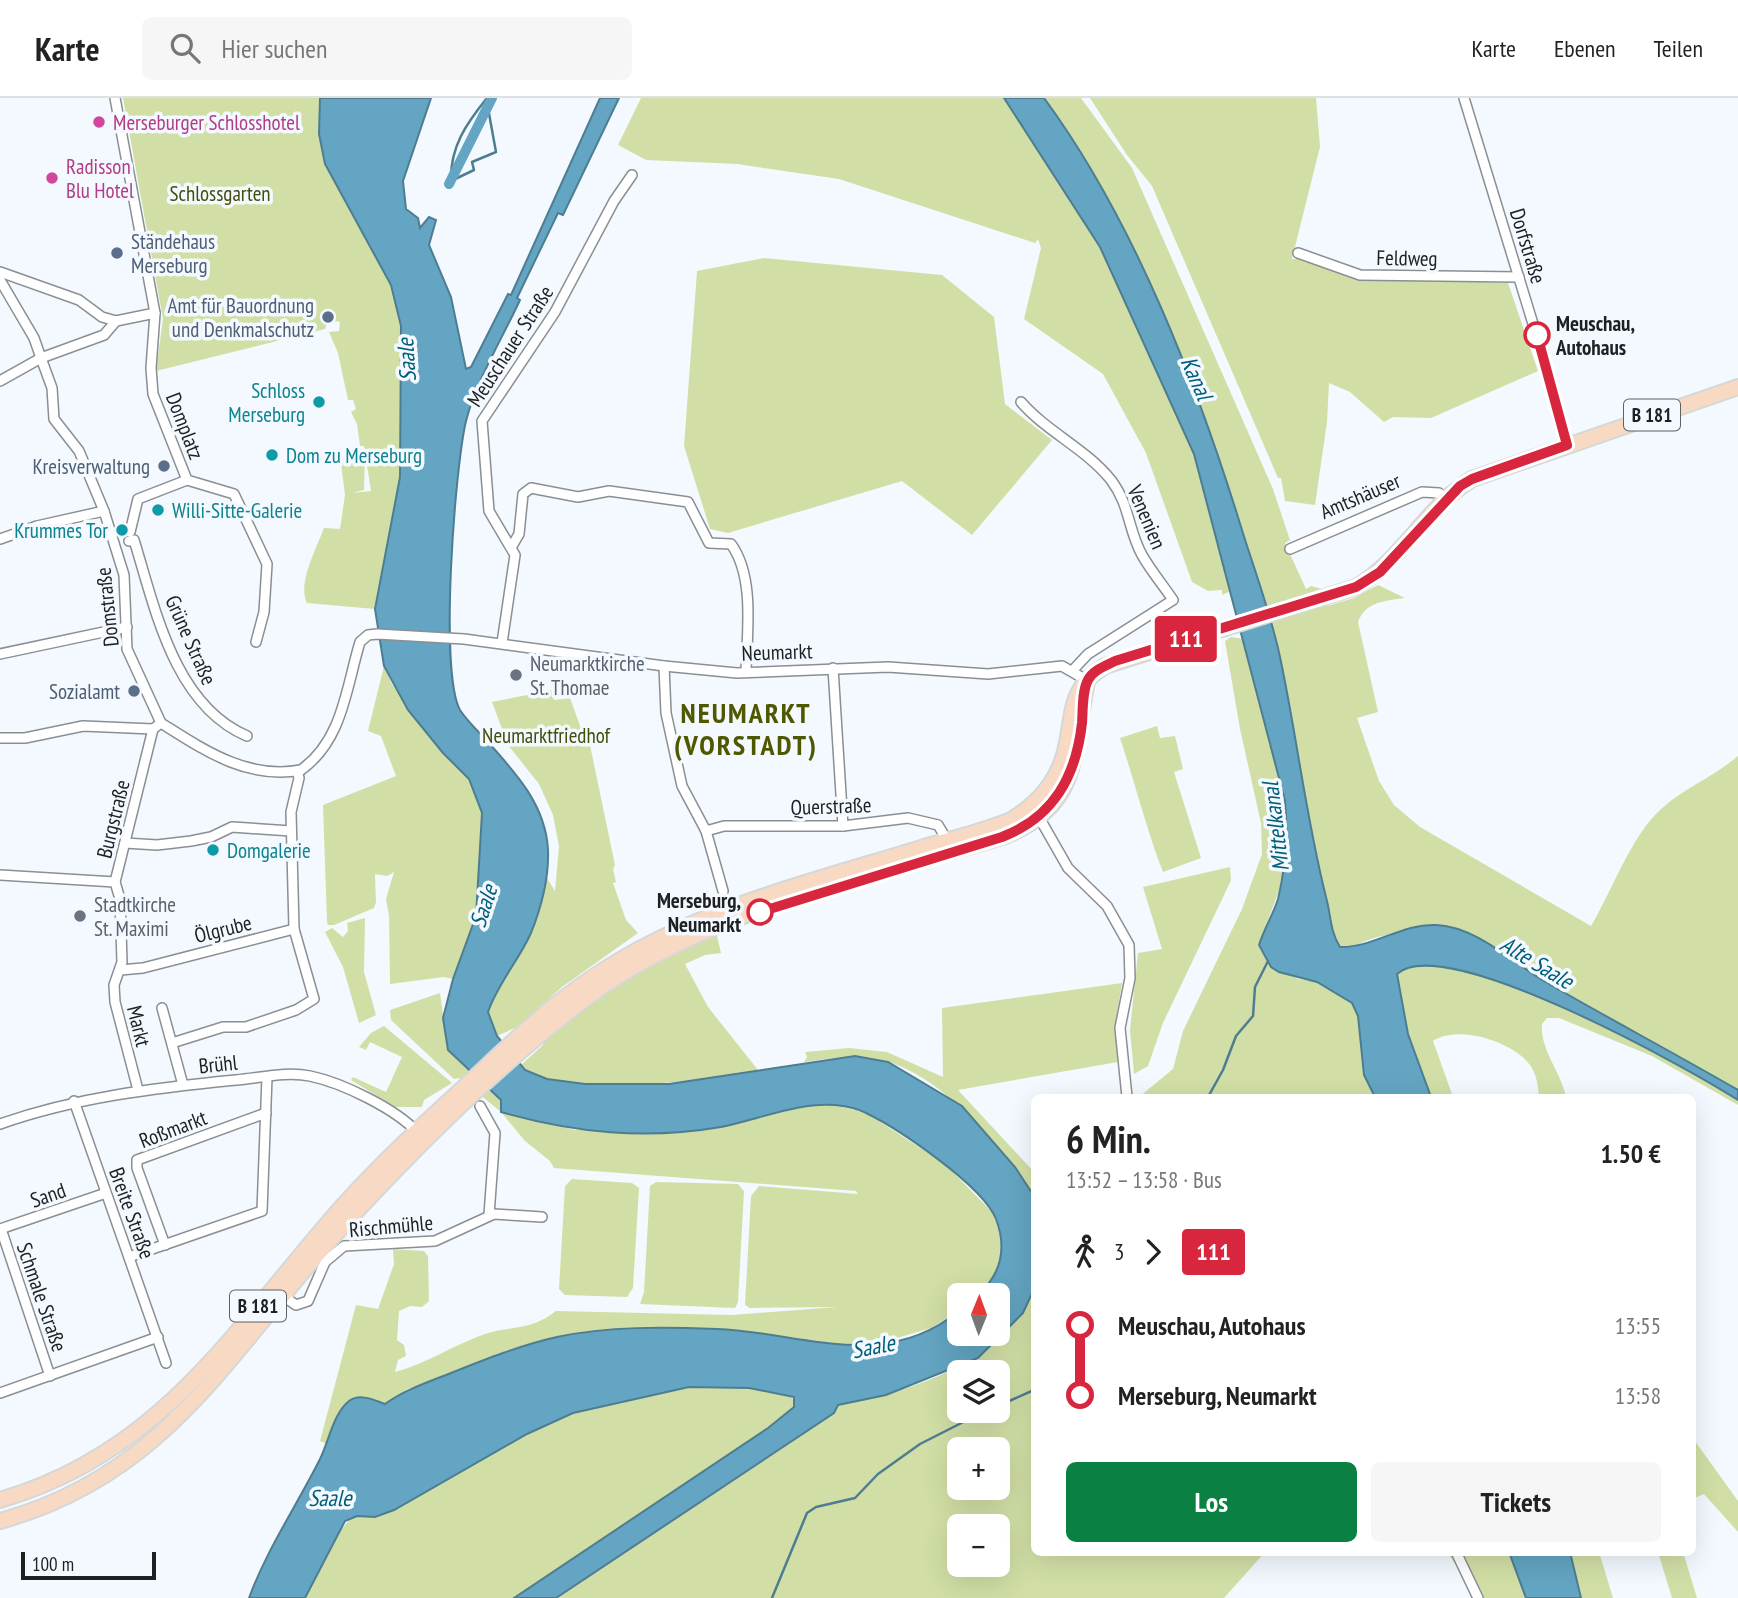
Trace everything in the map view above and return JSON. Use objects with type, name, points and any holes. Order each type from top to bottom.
[{"type":"main road","name":"B 181","points":[[528,1038],[601,987],[693,936],[773,907],[1002,837],[1062,790],[1075,762],[1088,681],[1095,672],[1115,661],[1356,587],[1380,572],[1446,499],[1472,479],[1738,387]]},
{"type":"main road","name":"B 181","points":[[0,1500],[50,1484],[87,1465],[149,1424],[190,1385],[342,1207],[599,973],[674,931],[763,897],[1035,811]]},
{"type":"main road","name":"B 181","points":[[0,1521],[58,1500],[96,1482],[151,1444],[198,1399],[421,1136]]},
{"type":"street","name":"Domplatz","points":[[115,98],[155,313],[151,368],[153,394],[187,480],[234,494],[267,564],[264,612],[256,642]]},
{"type":"street","name":"Dorfstraße","points":[[1464,98],[1567,445]]},
{"type":"street","name":"Meuschauer Straße","points":[[512,547],[492,521],[489,511],[482,421],[555,312],[614,201],[632,175]]},
{"type":"street","name":"Feldweg","points":[[1298,253],[1360,275],[1519,277]]},
{"type":"street","points":[[0,272],[79,300],[102,317],[116,321],[155,313]]},
{"type":"street","points":[[0,280],[34,338],[52,388],[54,419],[79,451],[116,545]]},
{"type":"street","points":[[0,381],[41,358],[104,335],[116,321]]},
{"type":"street","name":"Venenien","points":[[1021,402],[1032,414],[1079,447],[1109,478],[1122,496],[1141,554],[1173,600],[1088,654],[1073,670]]},
{"type":"street","points":[[130,536],[138,499],[187,480]]},
{"type":"street","points":[[502,643],[515,567],[512,547],[520,534],[523,494],[531,488],[578,497],[609,491],[688,502],[709,543],[732,544],[741,561],[746,592],[746,671]]},
{"type":"street","name":"Amtshäuser","points":[[1290,549],[1422,492],[1439,493],[1446,499]]},
{"type":"street","points":[[0,539],[26,529],[104,511]]},
{"type":"street","name":"Domstraße","points":[[130,536],[116,545],[124,575],[126,639],[132,663],[151,696],[157,726]]},
{"type":"street","name":"Grüne Straße","points":[[130,536],[134,540],[165,634],[190,686],[217,720],[247,736]]},
{"type":"street","points":[[0,653],[127,627]]},
{"type":"street","name":"Neumarkt","points":[[297,771],[311,762],[330,739],[341,718],[360,642],[372,635],[464,639],[737,673],[897,667],[960,674],[1037,671],[1062,666],[1073,670]]},
{"type":"street","points":[[664,666],[666,713],[682,786],[706,831],[723,891]]},
{"type":"street","points":[[833,668],[840,745],[843,826]]},
{"type":"street","points":[[1073,670],[1088,681]]},
{"type":"street","points":[[0,738],[25,738],[83,726],[157,726],[247,769],[297,771],[291,831],[294,929]]},
{"type":"street","name":"Burgstraße","points":[[120,970],[120,899],[115,882],[157,726]]},
{"type":"street","points":[[1035,811],[1068,868],[1107,906],[1129,945],[1130,978],[1120,1028],[1127,1094]]},
{"type":"street","name":"Querstraße","points":[[706,831],[724,826],[843,826],[916,819],[938,825],[947,840]]},
{"type":"street","points":[[124,843],[157,845],[191,841],[211,837],[232,827],[291,831]]},
{"type":"street","points":[[0,874],[115,882]]},
{"type":"street","name":"Ölgrube","points":[[120,970],[152,966],[294,929]]},
{"type":"street","name":"Brühl","points":[[240,1027],[311,1003],[315,994],[294,929]]},
{"type":"street","name":"Markt","points":[[120,970],[114,985],[115,1002],[138,1090]]},
{"type":"street","name":"Markt","points":[[162,1008],[183,1085]]},
{"type":"street","name":"Markt","points":[[172,1043],[223,1027],[240,1027]]},
{"type":"street","name":"Brühl","points":[[0,1124],[74,1101],[138,1090],[296,1074],[323,1079],[395,1113],[421,1136]]},
{"type":"street","points":[[129,1257],[262,1211],[267,1077]]},
{"type":"street","name":"Breite Straße","points":[[74,1101],[166,1363]]},
{"type":"street","points":[[480,1106],[495,1133],[489,1216]]},
{"type":"street","name":"Roßmarkt","points":[[164,1245],[136,1168],[138,1160],[266,1114]]},
{"type":"street","name":"Sand","points":[[0,1229],[106,1193]]},
{"type":"street","name":"Rischmühle","points":[[283,1296],[296,1305],[308,1301],[325,1262],[344,1246],[435,1241],[489,1216],[542,1217]]},
{"type":"street","name":"Schmale Straße","points":[[0,1229],[50,1376]]},
{"type":"street","points":[[0,1393],[158,1337]]},
{"type":"street","points":[[1458,1556],[1478,1598]]},
{"type":"green space","name":"Schlossgarten","points":[[123,98],[320,98],[374,250],[391,285],[401,326],[400,477],[375,609],[307,603],[305,595],[306,576],[324,528],[340,529],[345,495],[340,456],[365,454],[364,490],[352,493],[371,491],[364,446],[360,446],[357,424],[351,412],[356,409],[353,400],[348,400],[338,353],[329,332],[339,331],[340,322],[328,320],[325,329],[156,371],[163,319]]},
{"type":"green space","points":[[641,98],[1004,98],[1100,246],[1194,454],[1231,591],[1222,595],[1222,590],[1208,591],[1192,582],[1146,453],[1103,374],[1024,319],[1041,248],[1038,239],[1035,243],[839,179],[737,164],[646,160],[618,145]]},
{"type":"green space","points":[[1044,98],[1081,98],[1132,168],[1273,489],[1290,540],[1285,543],[1306,589],[1311,586],[1322,589],[1327,606],[1354,598],[1378,585],[1405,598],[1383,601],[1371,606],[1358,622],[1378,712],[1357,718],[1379,781],[1394,805],[1420,827],[1591,926],[1631,849],[1650,820],[1689,788],[1738,756],[1738,1105],[1652,1056],[1559,1018],[1547,1018],[1542,1024],[1542,1034],[1565,1094],[1539,1094],[1537,1081],[1530,1065],[1511,1049],[1485,1038],[1457,1034],[1433,1041],[1452,1094],[1430,1094],[1408,1034],[1397,974],[1419,964],[1445,965],[1495,981],[1510,958],[1459,930],[1437,925],[1413,927],[1340,947],[1332,929],[1276,641],[1224,475],[1184,362],[1160,306],[1107,197]]},
{"type":"green space","points":[[1090,98],[1316,98],[1320,147],[1292,259],[1301,259],[1356,278],[1508,283],[1538,371],[1431,418],[1393,417],[1384,422],[1350,392],[1329,383],[1327,422],[1315,505],[1285,501],[1281,478],[1278,478],[1152,186],[1127,155]]},
{"type":"green space","points":[[764,258],[942,275],[994,317],[1005,404],[1052,440],[972,535],[902,481],[728,533],[710,529],[684,446],[697,271]]},
{"type":"green space","points":[[1231,637],[1244,639],[1268,723],[1285,812],[1284,869],[1259,945],[1271,966],[1298,979],[1317,982],[1352,1003],[1358,1016],[1364,1075],[1374,1094],[1143,1094],[1173,1069],[1183,1031],[1242,909],[1262,854],[1261,823],[1240,729],[1225,641]]},
{"type":"green space","points":[[384,666],[392,684],[443,753],[469,779],[482,813],[476,916],[453,979],[444,977],[390,984],[389,916],[386,899],[394,872],[387,876],[375,874],[374,908],[334,925],[328,925],[327,922],[323,805],[396,776],[381,736],[368,731]]},
{"type":"green space","name":"Neumarktfriedhof","points":[[552,690],[554,700],[570,698],[580,726],[586,726],[615,865],[613,869],[616,882],[613,883],[626,920],[638,933],[562,987],[517,1027],[497,1036],[488,1012],[515,958],[531,934],[547,878],[555,891],[559,846],[553,815],[539,784],[508,745],[492,702]]},
{"type":"green space","points":[[1157,726],[1160,738],[1175,736],[1183,769],[1174,772],[1201,858],[1163,872],[1120,738]]},
{"type":"green space","points":[[1230,867],[1231,880],[1163,1023],[1148,1066],[1134,1074],[1130,1030],[1138,953],[1162,949],[1143,887]]},
{"type":"green space","points":[[365,918],[364,972],[376,1015],[359,1023],[343,967],[325,932],[332,928],[343,937],[348,931],[347,923]]},
{"type":"green space","points":[[716,932],[721,953],[705,955],[685,964],[708,1007],[758,1070],[707,1079],[598,1085],[538,1076],[521,1065],[543,1045],[543,1040],[594,997],[643,966]]},
{"type":"green space","points":[[1122,983],[1115,1027],[1118,1062],[958,1090],[1031,1169],[1031,1192],[1006,1156],[970,1116],[929,1082],[907,1069],[885,1061],[865,1058],[845,1057],[804,1062],[807,1057],[805,1052],[849,1048],[887,1052],[943,1077],[942,1008]]},
{"type":"green space","points":[[440,993],[448,1050],[501,1100],[502,1112],[574,1130],[723,1126],[809,1106],[832,1105],[865,1112],[945,1164],[994,1214],[1003,1246],[996,1273],[988,1283],[947,1283],[947,1318],[931,1328],[870,1346],[837,1346],[720,1329],[641,1329],[506,1351],[408,1389],[385,1404],[372,1400],[353,1401],[340,1412],[327,1444],[320,1441],[356,1305],[378,1309],[394,1264],[393,1249],[424,1251],[428,1256],[429,1301],[422,1307],[410,1306],[399,1311],[397,1340],[404,1345],[406,1356],[398,1360],[395,1372],[485,1334],[538,1322],[556,1311],[732,1315],[837,1307],[750,1308],[745,1305],[751,1196],[759,1186],[858,1194],[856,1191],[554,1168],[550,1161],[525,1141],[501,1112],[460,1078],[454,1079],[391,1020],[390,1010]]},
{"type":"green space","points":[[384,1026],[452,1083],[424,1100],[422,1107],[395,1107],[351,1080],[353,1077],[386,1092],[402,1057],[370,1042],[366,1050],[359,1047],[371,1033]]},
{"type":"green space","points":[[572,1179],[632,1183],[639,1188],[633,1288],[627,1297],[565,1295],[559,1289],[565,1186]]},
{"type":"green space","points":[[656,1182],[738,1184],[744,1191],[738,1302],[735,1308],[640,1304],[644,1292],[650,1186]]},
{"type":"green space","points":[[1031,1294],[1031,1556],[1261,1556],[1224,1598],[556,1598],[838,1405],[896,1391],[947,1372],[947,1423],[1010,1423],[1010,1360],[969,1360],[988,1346],[1010,1346],[1010,1325]]},
{"type":"green space","points":[[689,1387],[750,1388],[791,1395],[795,1405],[768,1428],[514,1598],[305,1598],[334,1538],[351,1518],[394,1510],[527,1434],[573,1413]]},
{"type":"green space","points":[[1696,1443],[1738,1501],[1738,1532],[1704,1494],[1696,1497]]},
{"type":"green space","points":[[1450,1556],[1510,1556],[1526,1598],[1472,1598],[1461,1571]]},
{"type":"green space","points":[[1571,1556],[1600,1556],[1613,1598],[1581,1598]]},
{"type":"green space","points":[[1659,1556],[1684,1556],[1697,1598],[1672,1598]]},
{"type":"water","name":"Saale","points":[[320,98],[431,98],[403,181],[406,209],[418,218],[420,228],[429,217],[436,220],[429,245],[451,297],[466,369],[471,367],[508,294],[511,295],[600,98],[619,98],[563,215],[558,213],[517,298],[520,300],[490,359],[466,421],[457,480],[450,614],[454,688],[460,710],[528,791],[542,819],[548,850],[546,882],[535,923],[488,1012],[497,1036],[525,1070],[547,1079],[585,1084],[669,1084],[855,1056],[888,1062],[962,1106],[1015,1167],[1031,1191],[1031,1296],[1023,1313],[1010,1326],[1010,1283],[989,1283],[1000,1260],[1001,1240],[996,1219],[988,1206],[958,1175],[938,1160],[881,1121],[859,1110],[835,1105],[807,1106],[721,1127],[665,1133],[638,1134],[583,1129],[501,1112],[501,1100],[448,1050],[443,1018],[453,979],[476,916],[482,813],[469,779],[443,753],[408,710],[384,666],[375,609],[400,477],[401,326],[391,285],[325,164],[319,134]]},
{"type":"water","points":[[1004,98],[1044,98],[1077,146],[1135,251],[1184,362],[1205,418],[1272,625],[1332,929],[1340,947],[1364,944],[1424,925],[1451,927],[1466,932],[1493,946],[1544,981],[1738,1090],[1738,1100],[1670,1061],[1566,1009],[1463,971],[1423,966],[1397,974],[1408,1034],[1430,1094],[1374,1094],[1364,1075],[1358,1016],[1352,1003],[1317,982],[1279,972],[1271,967],[1259,945],[1281,887],[1286,850],[1285,801],[1194,454],[1100,247]]},
{"type":"water","name":"Saale","points":[[947,1319],[947,1346],[990,1346],[978,1358],[947,1360],[947,1370],[886,1395],[838,1405],[834,1413],[556,1598],[514,1598],[768,1428],[794,1407],[794,1397],[749,1388],[689,1387],[573,1413],[527,1434],[394,1510],[375,1517],[357,1516],[345,1521],[305,1598],[249,1598],[273,1545],[320,1459],[339,1413],[353,1399],[367,1398],[385,1404],[416,1387],[504,1353],[576,1333],[616,1329],[717,1329],[811,1341],[871,1345],[901,1340],[930,1330]]},
{"type":"water","points":[[1510,1556],[1571,1556],[1581,1598],[1526,1598]]},
{"type":"waterway","points":[[487,98],[472,117],[456,147],[451,181],[474,170],[472,162],[496,152],[488,108]]},
{"type":"waterway","points":[[449,184],[492,98]]},
{"type":"waterway","points":[[1210,1094],[1223,1070],[1236,1036],[1253,1016],[1255,987],[1268,961]]},
{"type":"waterway","points":[[1010,1401],[1031,1391]]},
{"type":"waterway","points":[[772,1598],[807,1513],[816,1507],[855,1498],[878,1474],[920,1444],[961,1423]]},
{"type":"bus line","name":"111","points":[[760,912],[1002,837],[1027,825],[1052,804],[1070,775],[1079,747],[1085,693],[1088,681],[1095,672],[1115,661],[1356,587],[1380,572],[1460,486],[1472,479],[1567,445],[1537,335]]},
{"type":"place","name":"Merseburger Schlosshotel","points":[[99,122]]},
{"type":"place","name":"Radisson Blu Hotel","points":[[52,178]]},
{"type":"place","name":"Ständehaus Merseburg","points":[[117,253]]},
{"type":"place","name":"Amt für Bauordnung und Denkmalschutz","points":[[328,317]]},
{"type":"place","name":"Meuschau, Autohaus","points":[[1537,335]]},
{"type":"place","name":"Schloss Merseburg","points":[[319,402]]},
{"type":"place","name":"Dom zu Merseburg","points":[[272,455]]},
{"type":"place","name":"Kreisverwaltung","points":[[164,466]]},
{"type":"place","name":"Willi-Sitte-Galerie","points":[[158,510]]},
{"type":"place","name":"Krummes Tor","points":[[122,530]]},
{"type":"place","name":"Neumarktkirche St. Thomae","points":[[516,675]]},
{"type":"place","name":"Sozialamt","points":[[134,691]]},
{"type":"place","name":"Domgalerie","points":[[213,850]]},
{"type":"place","name":"Merseburg, Neumarkt","points":[[760,912]]},
{"type":"place","name":"Stadtkirche St. Maximi","points":[[80,916]]},
{"type":"district","name":"NEUMARKT (VORSTADT)","points":[[746,728]]},
{"type":"water label","name":"Kanal","points":[[1197,378]]},
{"type":"water label","name":"Mittelkanal","points":[[1275,827]]},
{"type":"water label","name":"Alte Saale","points":[[1537,962]]}]
